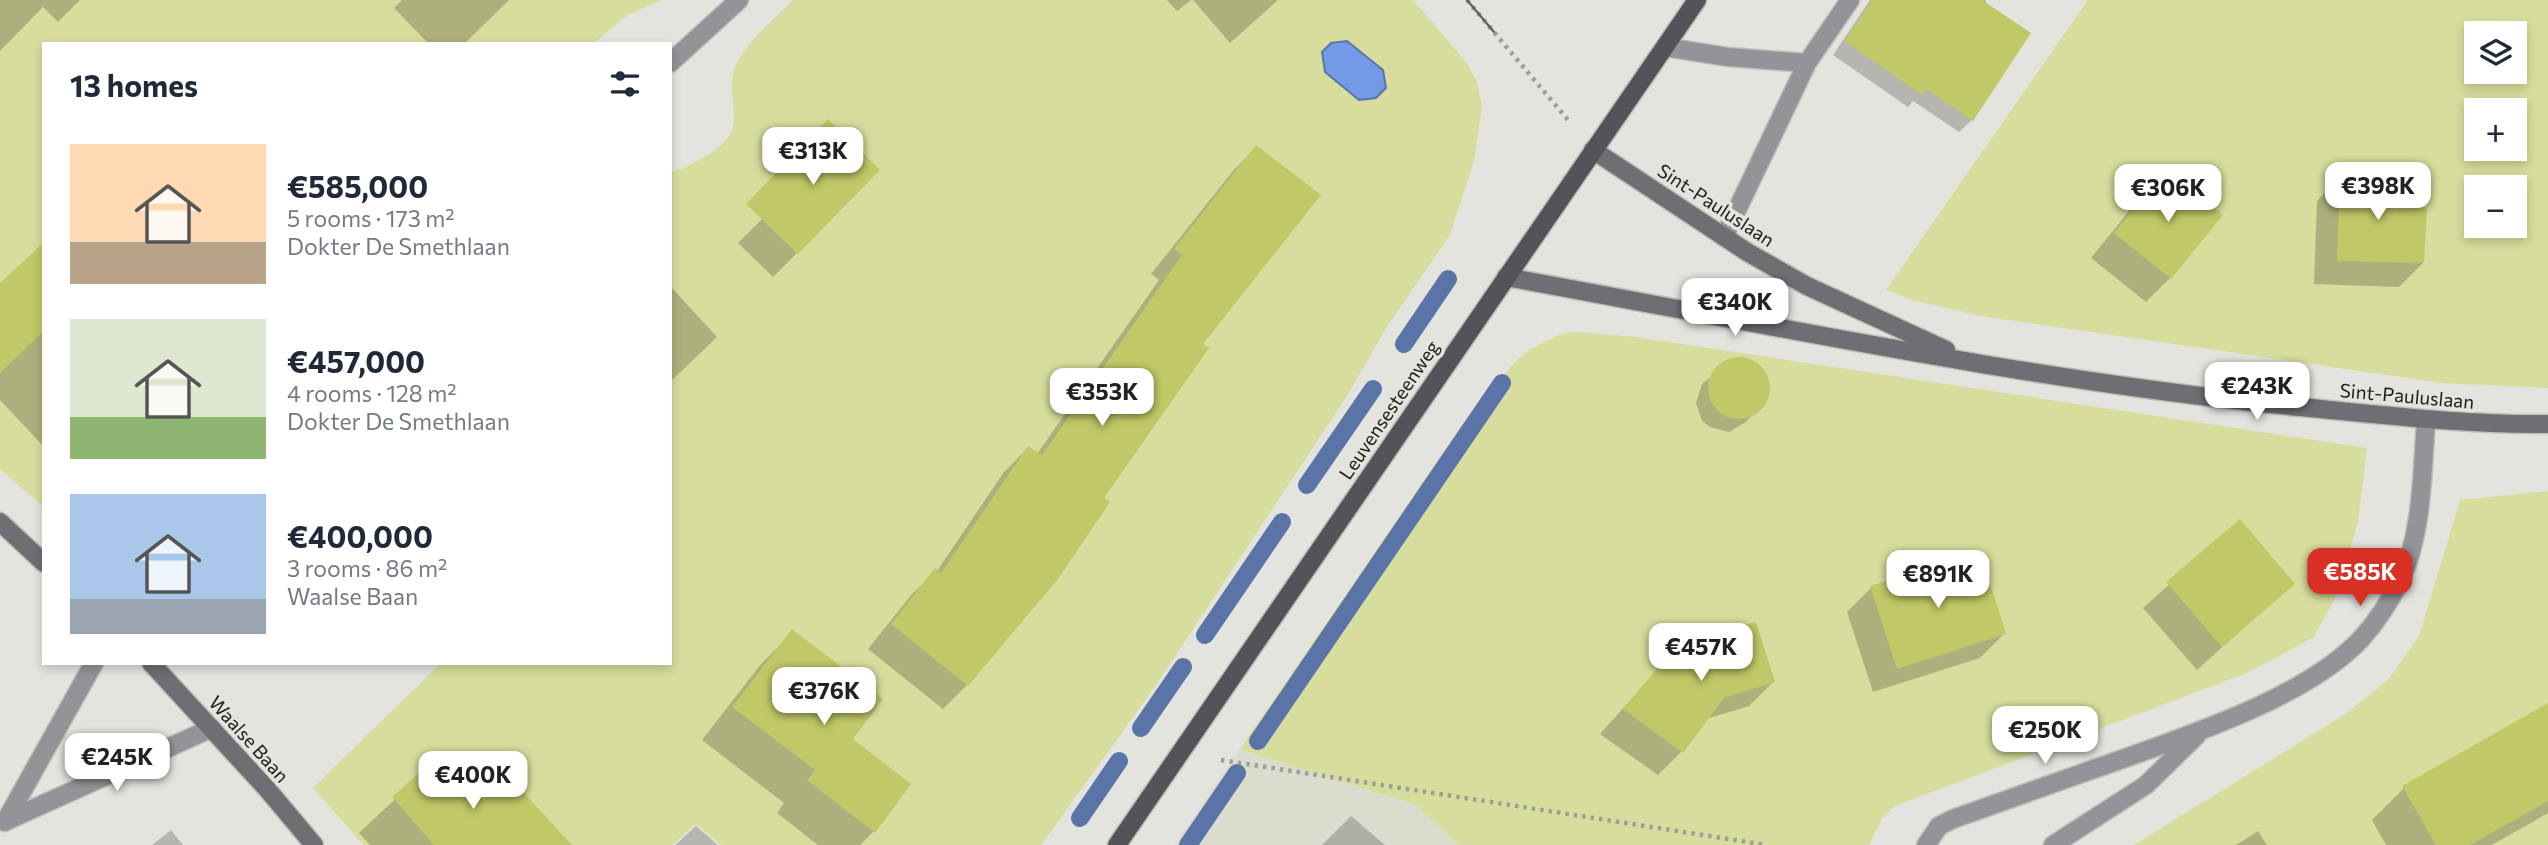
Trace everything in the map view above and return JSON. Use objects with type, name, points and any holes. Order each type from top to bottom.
[{"type":"main road","name":"Leuvensesteenweg","points":[[1117,845],[1697,0]]},
{"type":"street","points":[[672,61],[739,0]]},
{"type":"street","points":[[1724,237],[1807,63],[1850,0]]},
{"type":"street","points":[[1665,47],[1728,57],[1807,63]]},
{"type":"street","name":"Sint-Pauluslaan","points":[[1593,150],[1724,237],[1807,286],[1971,362]]},
{"type":"street","name":"Sint-Pauluslaan","points":[[1506,277],[1971,362],[2203,398],[2426,420],[2548,424]]},
{"type":"street","points":[[1926,845],[1939,826],[1952,819],[2202,730],[2276,696],[2324,669],[2361,639],[2385,609],[2401,578],[2413,541],[2426,420]]},
{"type":"street","points":[[0,522],[42,561]]},
{"type":"street","points":[[3,824],[93,665]]},
{"type":"street","name":"Waalse Baan","points":[[153,665],[314,845]]},
{"type":"street","points":[[3,824],[212,728]]},
{"type":"street","points":[[2053,845],[2146,785],[2202,730]]},
{"type":"path","points":[[1468,0],[1593,150]]},
{"type":"path","points":[[1179,754],[1767,845]]},
{"type":"shaded area","points":[[1240,749],[1416,805],[1459,845],[1175,845]]},
{"type":"green space","points":[[0,0],[662,0],[627,15],[595,42],[42,42],[42,505],[0,469]]},
{"type":"green space","points":[[793,0],[1413,0],[1467,63],[1477,82],[1482,107],[1474,161],[1450,235],[1388,325],[1347,396],[1156,685],[1041,845],[721,845],[696,824],[672,845],[364,845],[313,788],[439,665],[672,665],[672,171],[682,169],[700,159],[718,148],[729,136],[734,113],[733,75],[738,61],[756,37]]},
{"type":"green space","points":[[2088,0],[2548,0],[2548,388],[2443,383],[1981,316],[1912,300],[1886,290]]},
{"type":"green space","points":[[1575,332],[1636,337],[2367,448],[2358,522],[2336,596],[2314,637],[2247,673],[1895,806],[1882,818],[1869,845],[1459,845],[1416,805],[1240,749],[1462,425],[1514,363],[1529,350],[1559,335]]},
{"type":"green space","points":[[2548,491],[2548,845],[2134,845],[2347,713],[2388,680],[2419,636],[2460,500]]},
{"type":"water","points":[[1347,41],[1383,70],[1386,88],[1376,98],[1359,100],[1325,72],[1322,52],[1331,43]]},
{"type":"building","points":[[1872,0],[1982,0],[2031,33],[1973,121],[1926,89],[1922,95],[1844,41]]},
{"type":"building","points":[[828,119],[880,170],[798,254],[746,204]]},
{"type":"building","points":[[1256,145],[1321,195],[1203,344],[1209,348],[1104,498],[1110,502],[1058,579],[968,686],[891,624],[935,568],[941,573],[1028,446],[1042,455],[1182,255],[1174,249]]},
{"type":"building","points":[[2166,168],[2223,215],[2171,279],[2114,233]]},
{"type":"building","points":[[2340,175],[2400,176],[2399,206],[2427,208],[2424,263],[2337,261]]},
{"type":"building","points":[[42,244],[42,333],[0,373],[0,283]]},
{"type":"building","points":[[1739,357],[1751,359],[1761,366],[1768,376],[1768,400],[1761,410],[1751,417],[1739,419],[1727,417],[1717,410],[1710,400],[1708,388],[1710,376],[1717,366],[1727,359]]},
{"type":"building","points":[[2240,519],[2295,584],[2222,647],[2166,582]]},
{"type":"building","points":[[1980,552],[2006,634],[1897,669],[1870,586]]},
{"type":"building","points":[[1756,622],[1775,682],[1724,698],[1683,753],[1623,709],[1667,657],[1706,634]]},
{"type":"building","points":[[792,629],[883,699],[853,739],[911,784],[875,833],[807,780],[815,770],[732,707]]},
{"type":"building","points":[[2548,703],[2548,801],[2470,845],[2436,845],[2402,786]]},
{"type":"building","points":[[442,753],[484,800],[509,777],[572,845],[434,845],[392,797]]},
{"type":"waterway","points":[[1404,344],[1448,279]]},
{"type":"waterway","points":[[1258,741],[1502,383]]},
{"type":"waterway","points":[[1307,485],[1373,389]]},
{"type":"waterway","points":[[1205,635],[1282,522]]},
{"type":"waterway","points":[[1141,728],[1183,667]]},
{"type":"waterway","points":[[1080,818],[1119,761]]},
{"type":"waterway","points":[[1188,845],[1237,773]]},
{"type":"tram line","points":[[1467,0],[1494,32]]}]
